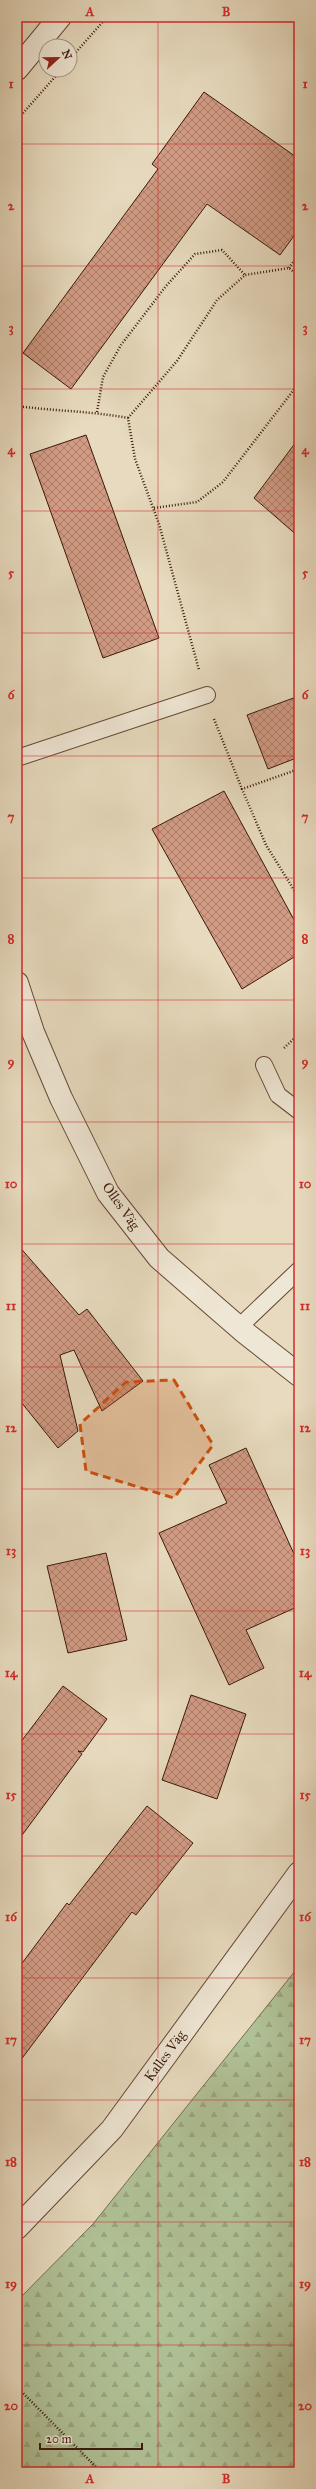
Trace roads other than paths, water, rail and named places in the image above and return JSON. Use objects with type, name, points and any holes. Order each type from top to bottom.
[{"type":"street","points":[[17,69],[60,17]]},
{"type":"street","name":"Olles Väg","points":[[17,983],[33,1032],[61,1098],[108,1193],[159,1258],[239,1328],[299,1375]]},
{"type":"street","name":"Kalles Väg","points":[[17,2228],[112,2129],[299,1873]]},
{"type":"lane","points":[[17,758],[207,696]]},
{"type":"lane","points":[[264,1065],[278,1095],[299,1111]]},
{"type":"lane","points":[[239,1328],[299,1270]]}]
